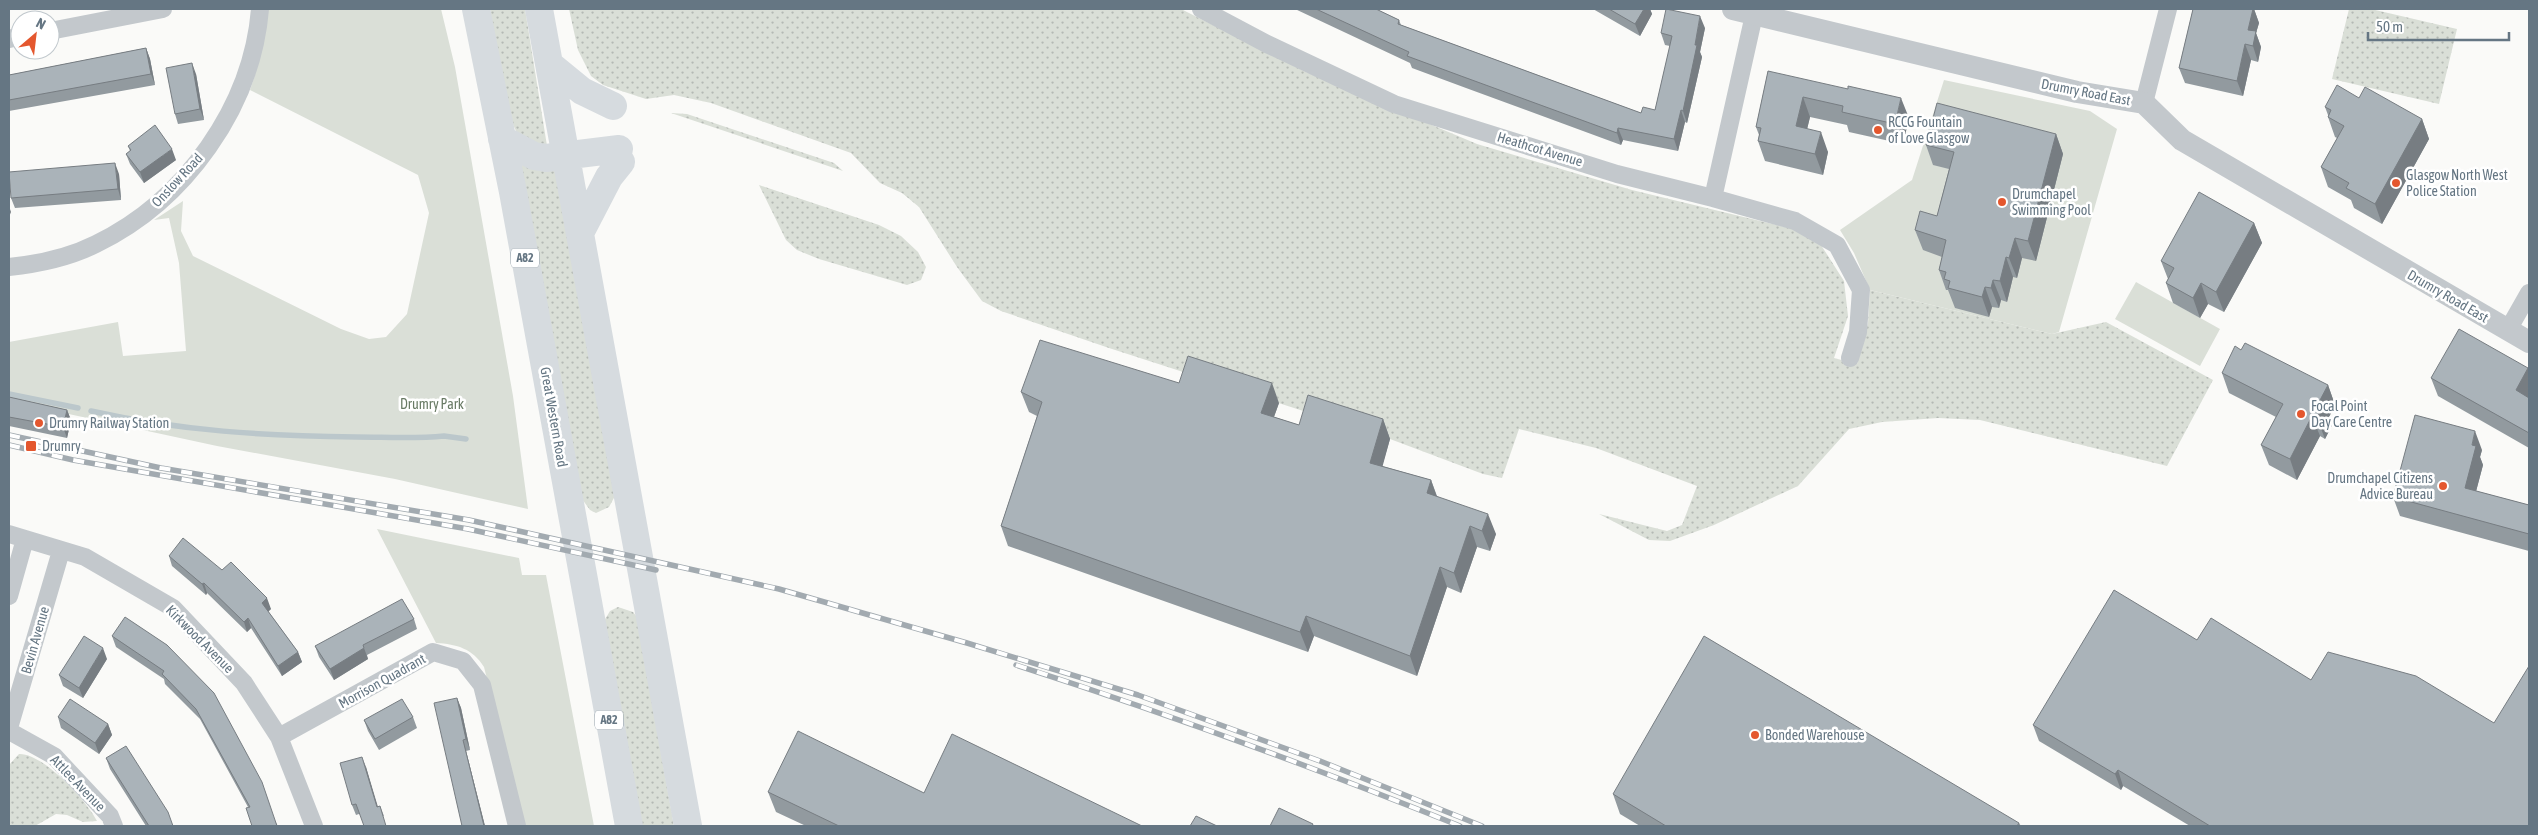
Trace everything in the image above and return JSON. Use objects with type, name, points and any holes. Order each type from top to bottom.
[{"type":"main road","name":"Great Western Road","points":[[476,9],[502,139],[629,826]]},
{"type":"main road","points":[[539,9],[688,826]]},
{"type":"main road","points":[[549,64],[582,91],[613,106]]},
{"type":"main road","points":[[502,139],[534,156],[546,158],[620,156],[581,231]]},
{"type":"street","points":[[60,29],[163,9]]},
{"type":"street","name":"Onslow Road","points":[[9,267],[69,255],[96,245],[144,213],[168,193],[210,144],[241,93],[253,57],[260,9]]},
{"type":"street","name":"Heathcot Avenue","points":[[1202,9],[1267,44],[1394,104],[1617,174],[1795,221],[1837,245],[1861,290],[1858,332],[1850,358]]},
{"type":"street","points":[[2144,103],[2168,9]]},
{"type":"street","points":[[1713,198],[1743,12]]},
{"type":"street","name":"Drumry Road East","points":[[1743,12],[2077,92],[2144,103],[2182,140],[2529,342]]},
{"type":"street","points":[[2508,330],[2529,293]]},
{"type":"street","points":[[9,596],[17,537]]},
{"type":"street","name":"Kirkwood Avenue","points":[[17,537],[84,557],[173,608],[244,682],[280,737],[314,826]]},
{"type":"street","name":"Bevin Avenue","points":[[9,730],[61,551]]},
{"type":"street","name":"Morrison Quadrant","points":[[280,737],[433,652],[463,661],[482,684],[517,826]]},
{"type":"street","name":"Attlee Avenue","points":[[9,730],[54,756],[110,816],[114,826]]},
{"type":"green space","name":"Drumry Park","points":[[263,9],[441,9],[455,67],[513,396],[528,509],[395,479],[217,446],[9,403],[9,342],[118,322],[123,356],[186,351],[179,263],[169,218],[154,220],[183,201],[181,231],[193,256],[341,329],[369,339],[386,337],[407,314],[429,213],[418,175],[250,90],[255,75]]},
{"type":"green space","points":[[490,9],[525,9],[548,152],[532,147],[524,142],[516,132],[505,99]]},
{"type":"green space","points":[[569,9],[1181,9],[1306,72],[1477,144],[1632,190],[1794,229],[1821,245],[1844,281],[1848,316],[1834,358],[1857,364],[1868,323],[1870,290],[2052,334],[2106,322],[2213,380],[2167,466],[1980,420],[1938,418],[1882,422],[1849,429],[1798,486],[1714,525],[1670,541],[1649,540],[1599,514],[1667,531],[1682,525],[1697,486],[1596,448],[1519,429],[1502,478],[1483,474],[1390,439],[1001,311],[982,301],[957,267],[919,207],[902,193],[880,183],[851,153],[711,103],[674,95],[646,99],[603,85],[591,76],[578,50]]},
{"type":"green space","points":[[2349,9],[2371,9],[2457,29],[2439,104],[2332,79]]},
{"type":"green space","points":[[1944,80],[2090,111],[2117,129],[2059,332],[2052,334],[1870,290],[1854,253],[1840,230],[1912,180]]},
{"type":"green space","points":[[671,113],[687,114],[834,163],[843,171]]},
{"type":"green space","points":[[520,161],[556,165],[615,496],[609,507],[596,513],[590,510],[582,499]]},
{"type":"green space","points":[[759,185],[879,225],[901,236],[918,252],[926,267],[921,280],[907,285],[819,259],[797,250],[786,240]]},
{"type":"green space","points":[[2136,282],[2220,329],[2200,366],[2115,319]]},
{"type":"green space","points":[[377,529],[519,558],[522,575],[546,575],[594,826],[524,826],[484,667],[475,656],[458,646],[436,643]]},
{"type":"green space","points":[[618,607],[633,612],[637,617],[674,826],[640,826],[604,621],[610,611]]},
{"type":"green space","points":[[19,754],[40,761],[63,779],[84,802],[97,821],[83,822],[67,815],[56,814],[35,826],[9,826],[9,765]]},
{"type":"building","points":[[1316,9],[1376,9],[1399,20],[1398,24],[1641,113],[1643,107],[1655,110],[1672,36],[1661,33],[1666,9],[1700,16],[1695,45],[1697,45],[1683,111],[1681,110],[1674,139],[1618,128],[1617,133],[1407,56],[1409,52]]},
{"type":"building","points":[[1609,9],[1644,9],[1635,24]]},
{"type":"building","points":[[2193,9],[2253,9],[2248,30],[2256,31],[2253,46],[2245,44],[2237,81],[2179,68]]},
{"type":"building","points":[[146,48],[151,74],[9,100],[9,75]]},
{"type":"building","points":[[192,63],[200,109],[175,114],[166,68]]},
{"type":"building","points":[[1768,71],[1848,89],[1848,86],[1901,98],[1895,124],[1842,112],[1843,106],[1803,97],[1796,126],[1821,132],[1815,154],[1758,141],[1761,128],[1756,127]]},
{"type":"building","points":[[2337,85],[2359,98],[2365,87],[2422,119],[2375,204],[2346,188],[2349,183],[2321,167],[2344,126],[2328,117],[2331,110],[2325,107]]},
{"type":"building","name":"Drumchapel Swimming Pool","points":[[1937,103],[2056,134],[2028,241],[2015,238],[2009,258],[2006,257],[2000,281],[1993,280],[1991,288],[1985,287],[1982,297],[1948,288],[1950,281],[1944,279],[1946,272],[1939,270],[1946,240],[1915,230],[1920,211],[1937,216],[1954,152],[1926,145]]},
{"type":"building","points":[[155,125],[172,149],[140,172],[126,154],[131,150],[128,146]]},
{"type":"building","points":[[115,163],[118,189],[11,198],[9,172]]},
{"type":"building","points":[[2199,192],[2254,223],[2216,292],[2201,283],[2193,298],[2166,283],[2174,268],[2161,261]]},
{"type":"building","points":[[2459,329],[2528,368],[2516,390],[2529,398],[2529,433],[2431,378]]},
{"type":"building","points":[[1040,340],[1179,383],[1188,356],[1272,383],[1261,413],[1299,425],[1308,395],[1383,419],[1370,463],[1431,480],[1427,493],[1488,514],[1482,531],[1470,526],[1454,573],[1440,567],[1410,656],[1306,616],[1300,632],[1001,526],[1042,402],[1021,392]]},
{"type":"building","points":[[2245,343],[2328,385],[2319,402],[2324,404],[2317,418],[2312,416],[2290,459],[2261,445],[2283,404],[2222,373],[2235,346],[2241,350]]},
{"type":"building","points":[[9,397],[67,410],[63,427],[9,417]]},
{"type":"building","name":"Drumchapel Citizens Advice Bureau","points":[[2415,415],[2475,431],[2472,445],[2476,446],[2465,488],[2529,505],[2529,534],[2393,497]]},
{"type":"building","points":[[183,538],[222,570],[231,562],[267,598],[262,603],[298,652],[278,666],[248,618],[244,622],[204,583],[202,584],[169,556]]},
{"type":"building","points":[[2114,590],[2197,640],[2211,618],[2311,680],[2328,652],[2416,676],[2494,723],[2529,666],[2529,826],[2210,826],[2118,770],[2115,774],[2033,725]]},
{"type":"building","points":[[402,599],[414,619],[363,645],[364,648],[330,669],[315,646]]},
{"type":"building","points":[[125,617],[167,645],[214,693],[262,782],[277,826],[252,826],[246,808],[250,807],[196,709],[162,674],[164,671],[112,636]]},
{"type":"building","points":[[84,636],[103,648],[79,688],[59,675]]},
{"type":"building","name":"Bonded Warehouse","points":[[1704,636],[2019,823],[2017,826],[1666,826],[1613,794]]},
{"type":"building","points":[[457,698],[466,739],[463,740],[484,826],[462,826],[434,703]]},
{"type":"building","points":[[70,699],[108,724],[95,743],[58,717]]},
{"type":"building","points":[[402,699],[413,717],[375,739],[364,720]]},
{"type":"building","points":[[798,731],[924,793],[952,734],[1142,826],[839,826],[768,792]]},
{"type":"building","points":[[126,746],[168,812],[173,826],[149,826],[106,758]]},
{"type":"building","points":[[362,757],[377,807],[380,806],[386,826],[364,826],[356,804],[352,805],[340,763]]},
{"type":"building","points":[[1279,808],[1313,824],[1312,826],[1270,826]]},
{"type":"building","points":[[1196,816],[1217,826],[1190,826]]},
{"type":"waterway","points":[[9,394],[78,408]]},
{"type":"waterway","points":[[91,411],[190,428],[256,434],[400,438],[444,436],[466,439]]},
{"type":"railway","points":[[9,435],[161,468],[469,520],[779,589],[1138,695],[1320,761],[1482,826]]},
{"type":"railway","points":[[9,445],[73,460],[468,529],[656,570]]},
{"type":"railway","points":[[1016,665],[1239,741],[1460,826]]},
{"type":"place","name":"RCCG Fountain of Love Glasgow","points":[[1878,130]]},
{"type":"place","name":"Glasgow North West Police Station","points":[[2396,183]]},
{"type":"place","name":"Drumchapel Swimming Pool","points":[[2002,202]]},
{"type":"place","name":"Focal Point Day Care Centre","points":[[2301,414]]},
{"type":"place","name":"Drumry Railway Station","points":[[39,423]]},
{"type":"place","name":"Drumry","points":[[31,446]]},
{"type":"place","name":"Drumchapel Citizens Advice Bureau","points":[[2443,486]]},
{"type":"place","name":"Bonded Warehouse","points":[[1755,735]]}]
